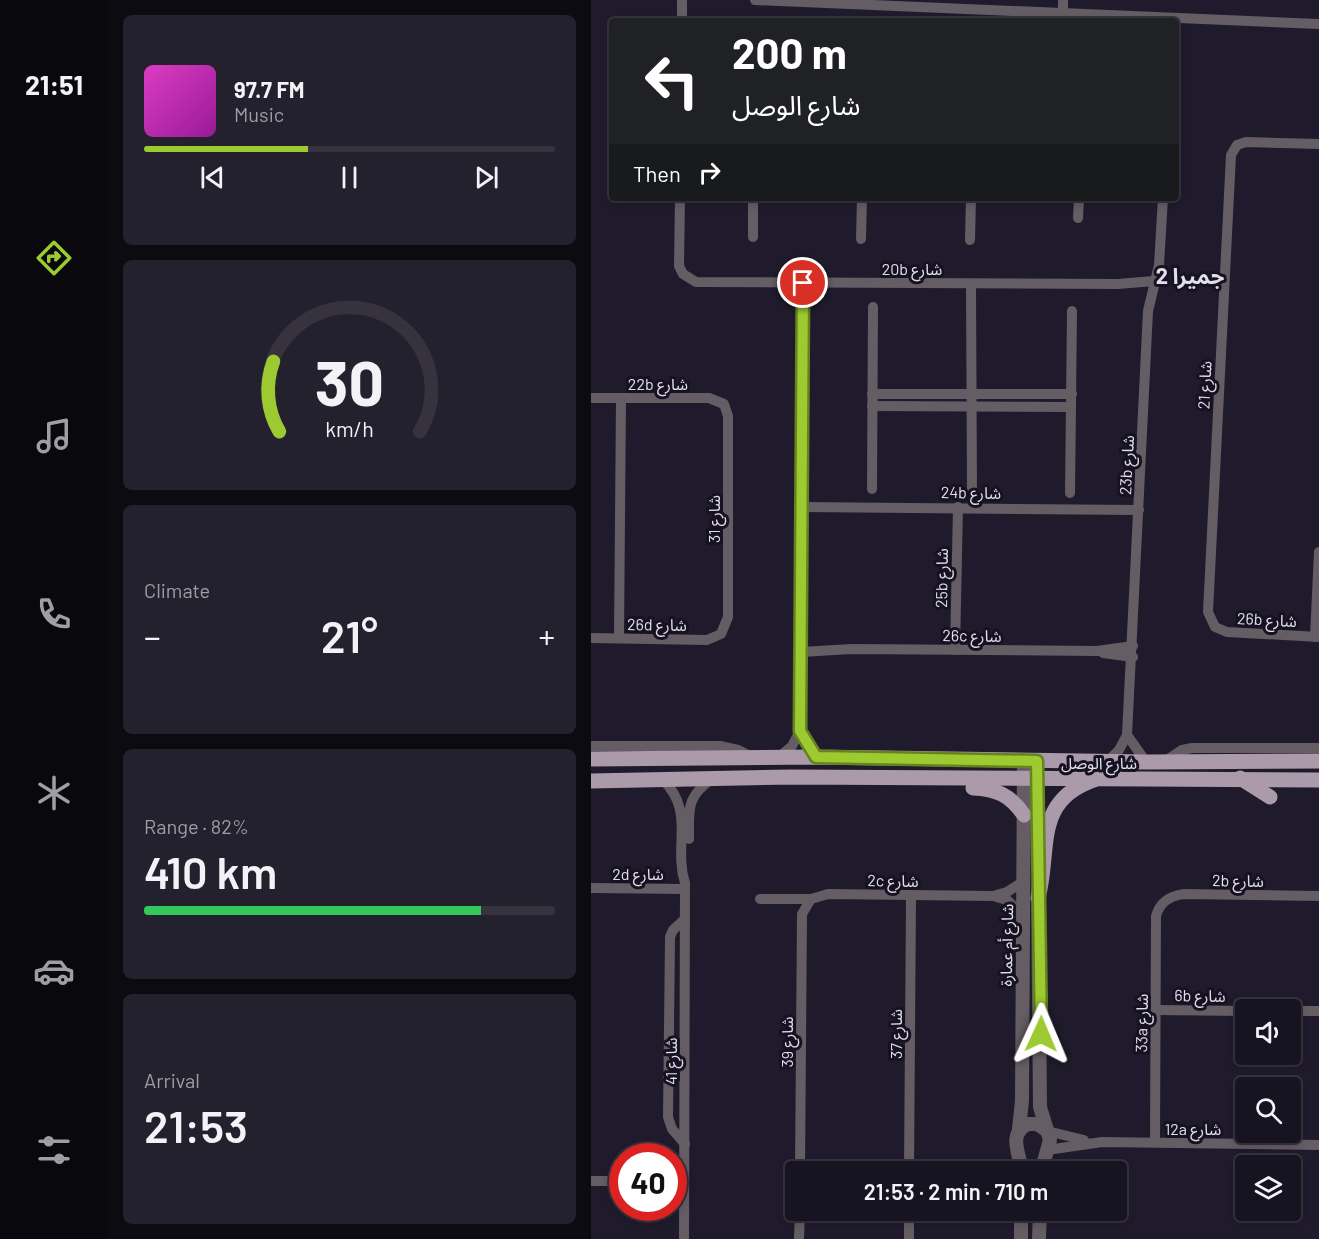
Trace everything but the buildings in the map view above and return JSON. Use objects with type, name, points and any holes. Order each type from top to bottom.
[{"type":"main road","name":"شارع الوصل","points":[[591,759],[816,757],[1107,762],[1319,761]]},
{"type":"main road","points":[[942,778],[961,768],[1015,768],[1018,763],[1025,760]]},
{"type":"main road","name":"شارع الوصل","points":[[591,781],[713,778],[1319,780]]},
{"type":"main road","points":[[942,778],[966,788],[1001,792],[1012,800],[1024,815]]},
{"type":"main road","points":[[1038,898],[1044,875],[1046,829],[1052,814],[1069,794],[1098,778]]},
{"type":"main road","points":[[1240,778],[1270,797]]},
{"type":"street","points":[[681,18],[682,0]]},
{"type":"street","points":[[755,0],[941,5],[1154,18]]},
{"type":"street","points":[[1062,13],[1063,0]]},
{"type":"street","points":[[1179,19],[1319,24]]},
{"type":"street","name":"شارع 21","points":[[1215,627],[1209,617],[1208,600],[1230,161],[1237,145],[1251,141],[1319,144]]},
{"type":"street","name":"20b شارع","points":[[679,201],[679,266],[689,279],[704,283],[1153,286]]},
{"type":"street","points":[[753,201],[753,237]]},
{"type":"street","points":[[861,239],[862,201]]},
{"type":"street","points":[[970,240],[971,201]]},
{"type":"street","points":[[1078,218],[1079,201]]},
{"type":"street","name":"23b شارع","points":[[1128,735],[1153,286],[1160,260],[1163,201]]},
{"type":"street","points":[[779,757],[792,746],[800,731],[803,283]]},
{"type":"street","points":[[971,284],[972,493]]},
{"type":"street","points":[[872,489],[873,307]]},
{"type":"street","points":[[1070,493],[1073,311]]},
{"type":"street","points":[[872,393],[1072,394]]},
{"type":"street","name":"22b شارع","points":[[591,398],[709,398],[724,404]]},
{"type":"street","points":[[619,638],[621,398]]},
{"type":"street","name":"شارع 31","points":[[721,633],[728,617],[729,416],[724,404]]},
{"type":"street","points":[[872,406],[1071,407]]},
{"type":"street","name":"24b شارع","points":[[802,507],[1139,510]]},
{"type":"street","name":"25b شارع","points":[[955,650],[958,507]]},
{"type":"street","points":[[1317,637],[1319,552]]},
{"type":"street","name":"26b شارع","points":[[1215,627],[1227,632],[1317,637]]},
{"type":"street","name":"26d شارع","points":[[591,638],[707,639],[721,633]]},
{"type":"street","name":"26c شارع","points":[[801,648],[1133,651]]},
{"type":"street","points":[[800,731],[816,757]]},
{"type":"street","points":[[1107,762],[1119,750],[1128,735],[1146,762]]},
{"type":"street","name":"شارع الوصل","points":[[591,746],[720,746],[738,750],[753,758]]},
{"type":"street","name":"شارع الوصل","points":[[1164,762],[1182,750],[1192,748],[1319,748]]},
{"type":"street","name":"شارع أم عمارة","points":[[1025,760],[1030,780],[1038,898],[1041,991],[1040,1099],[1046,1130]]},
{"type":"street","name":"شارع 41","points":[[685,1143],[685,886],[689,867],[690,800],[696,791],[713,778]]},
{"type":"street","name":"شارع 41","points":[[662,779],[675,792],[681,806],[682,872],[685,886]]},
{"type":"street","name":"شارع أم عمارة","points":[[1019,1129],[1024,815],[1030,780]]},
{"type":"street","name":"2c شارع","points":[[760,899],[811,899],[828,894],[993,896],[1007,892],[1024,880]]},
{"type":"street","name":"2d شارع","points":[[591,888],[685,886]]},
{"type":"street","name":"2b شارع","points":[[1160,905],[1171,897],[1184,894],[1319,896]]},
{"type":"street","name":"شارع 37","points":[[909,1161],[911,896]]},
{"type":"street","name":"2c شارع","points":[[993,896],[1007,900],[1023,915]]},
{"type":"street","name":"شارع 39","points":[[800,1161],[802,914],[811,899]]},
{"type":"street","name":"33a شارع","points":[[1155,1142],[1156,916],[1160,905]]},
{"type":"street","points":[[684,1143],[672,1129],[668,1117],[670,940],[673,930],[685,919]]},
{"type":"street","name":"6b شارع","points":[[1156,1010],[1235,1011]]},
{"type":"street","points":[[1301,1011],[1319,1011]]},
{"type":"street","points":[[1020,1161],[1015,1137],[1019,1129],[1033,1124],[1046,1130],[1050,1140],[1044,1161]]},
{"type":"street","name":"12a شارع","points":[[1046,1130],[1102,1142]]},
{"type":"street","name":"12a شارع","points":[[1047,1150],[1102,1142],[1319,1145]]},
{"type":"street","points":[[1018,1150],[1029,1158],[1039,1157],[1047,1150]]},
{"type":"street","points":[[591,1181],[609,1181]]},
{"type":"street","name":"شارع 41","points":[[682,1221],[684,1239]]},
{"type":"street","points":[[799,1239],[800,1221]]},
{"type":"street","points":[[909,1221],[909,1239]]},
{"type":"street","points":[[1021,1221],[1021,1239]]},
{"type":"street","points":[[1039,1239],[1040,1221]]},
{"type":"district","name":"جميرا 2","points":[[1190,275]]},
{"type":"route","points":[[803,283],[800,731],[816,757],[1037,761],[1041,1034]]}]
